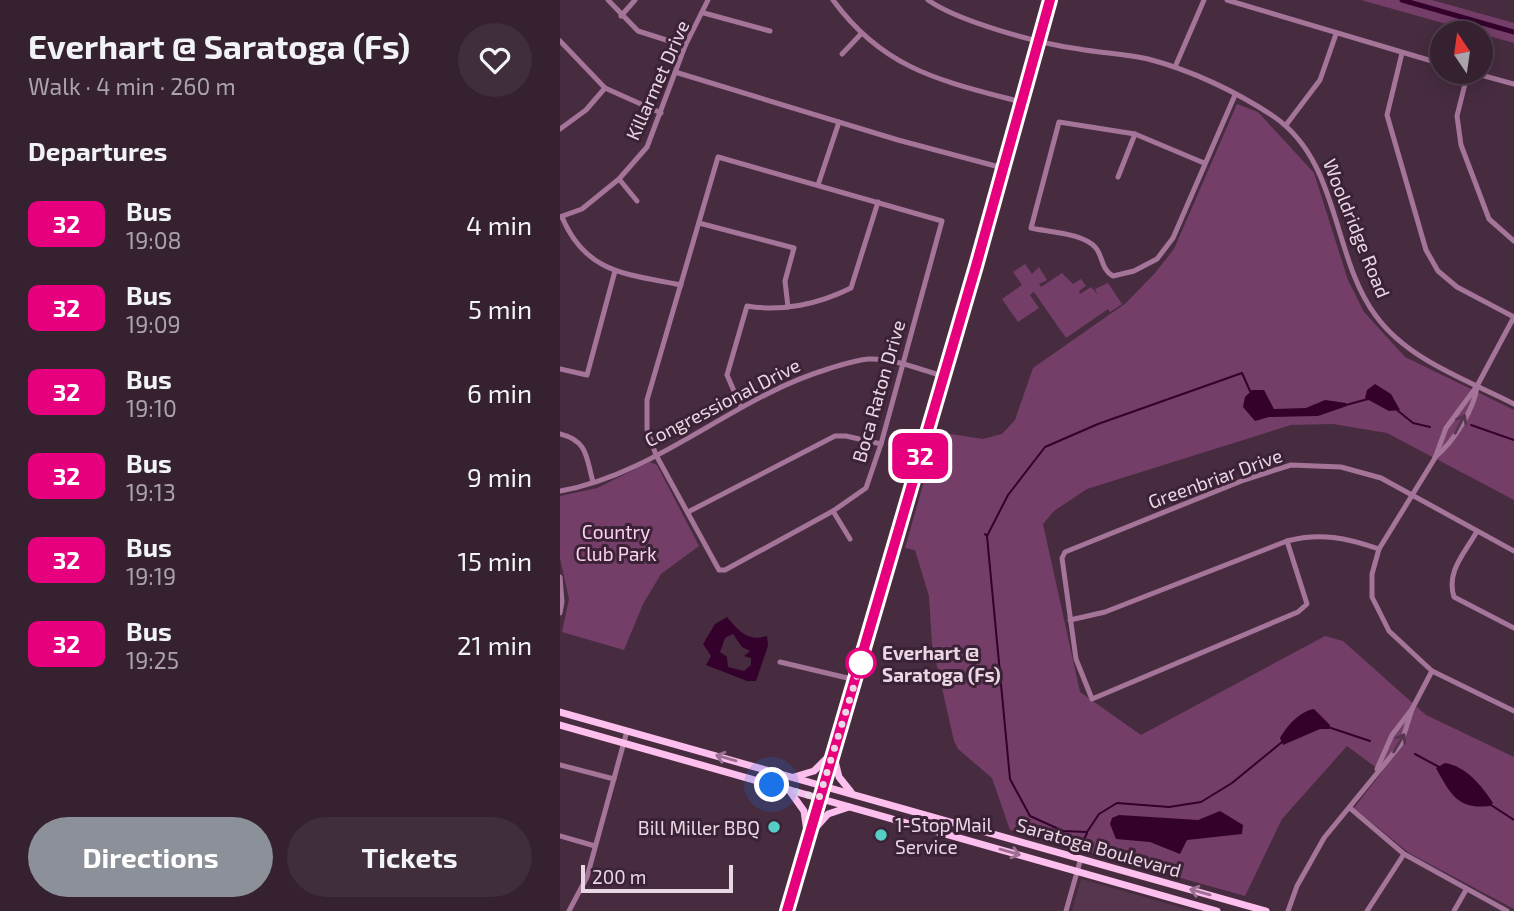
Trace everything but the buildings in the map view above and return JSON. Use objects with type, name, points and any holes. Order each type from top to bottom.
[{"type":"main road","points":[[787,911],[856,680],[1050,0]]},
{"type":"main road","name":"Saratoga Boulevard","points":[[560,712],[1266,911]]},
{"type":"main road","name":"Saratoga Boulevard","points":[[560,725],[1217,911]]},
{"type":"main road","points":[[791,777],[814,771],[834,752]]},
{"type":"main road","points":[[834,752],[839,777],[855,794]]},
{"type":"main road","points":[[788,789],[804,811],[806,843]]},
{"type":"main road","points":[[806,843],[812,831],[828,814],[850,807]]},
{"type":"street","points":[[608,0],[638,31],[685,47]]},
{"type":"street","points":[[621,16],[635,0]]},
{"type":"street","name":"Killarmet Drive","points":[[561,217],[582,209],[619,179],[647,147],[685,47],[704,13],[708,0]]},
{"type":"street","points":[[832,0],[862,34],[919,73],[1021,102]]},
{"type":"street","name":"Wooldridge Road","points":[[928,0],[956,15],[1039,40],[1175,67],[1234,95],[1286,125],[1302,144],[1319,173],[1350,264],[1376,316],[1400,342],[1514,404]]},
{"type":"street","points":[[1175,67],[1204,0]]},
{"type":"street","points":[[1227,0],[1430,61]]},
{"type":"street","points":[[704,13],[770,32]]},
{"type":"street","points":[[842,54],[862,34]]},
{"type":"street","points":[[1286,125],[1320,80],[1329,61],[1336,34]]},
{"type":"street","points":[[560,41],[605,88],[661,113]]},
{"type":"street","points":[[1402,53],[1387,115],[1426,250],[1438,271],[1457,287],[1514,317],[1477,386],[1446,428],[1435,458]]},
{"type":"street","points":[[675,72],[1003,168]]},
{"type":"street","points":[[1493,78],[1514,84]]},
{"type":"street","points":[[1466,84],[1457,116],[1461,145],[1489,219],[1514,241]]},
{"type":"street","points":[[560,129],[586,110],[605,88]]},
{"type":"street","points":[[1204,163],[1135,134],[1059,122],[1031,228],[1087,241],[1096,248],[1106,272],[1113,276],[1134,271],[1157,259],[1173,238],[1234,95]]},
{"type":"street","points":[[818,186],[839,122]]},
{"type":"street","points":[[1118,177],[1135,134]]},
{"type":"street","points":[[741,407],[727,375],[747,306],[764,309],[788,307],[836,295],[851,288],[877,202],[718,157],[647,400],[647,429],[656,455],[688,512],[835,436],[881,444]]},
{"type":"street","points":[[619,179],[638,201]]},
{"type":"street","name":"Boca Raton Drive","points":[[688,512],[719,570],[725,570],[833,511],[866,488],[881,444],[942,221],[877,202]]},
{"type":"street","points":[[561,217],[570,238],[596,263],[615,271],[681,285]]},
{"type":"street","points":[[699,223],[794,248],[785,281],[788,307]]},
{"type":"street","points":[[560,369],[587,375],[615,271]]},
{"type":"street","name":"Congressional Drive","points":[[560,491],[593,482],[656,455],[792,381],[852,362],[886,360],[942,376]]},
{"type":"street","points":[[1477,386],[1476,394],[1454,435],[1435,458],[1379,549],[1372,574],[1372,597],[1389,631],[1432,671],[1514,711]]},
{"type":"street","points":[[560,434],[576,438],[583,445],[593,482]]},
{"type":"street","name":"Greenbriar Drive","points":[[1287,541],[1307,604],[1285,617],[1092,699],[1076,659],[1062,558],[1065,552],[1244,480],[1291,465],[1341,467],[1381,478],[1476,533],[1514,551]]},
{"type":"street","points":[[833,511],[850,539]]},
{"type":"street","points":[[1476,533],[1452,573],[1449,583],[1454,597],[1514,628]]},
{"type":"street","points":[[1070,620],[1105,612],[1311,534],[1349,538],[1379,549]]},
{"type":"street","points":[[560,578],[560,613]]},
{"type":"street","points":[[779,662],[856,680]]},
{"type":"street","points":[[1376,772],[1392,735],[1412,709],[1432,671]]},
{"type":"street","points":[[1288,911],[1297,887],[1324,838],[1401,744],[1412,709]]},
{"type":"street","points":[[569,911],[587,877],[627,731]]},
{"type":"street","points":[[560,765],[614,779]]},
{"type":"street","points":[[1350,808],[1404,854],[1507,911]]},
{"type":"street","points":[[560,836],[594,846]]},
{"type":"street","points":[[1367,911],[1404,854]]},
{"type":"street","points":[[1066,911],[1081,858]]},
{"type":"street","points":[[1454,911],[1466,890]]},
{"type":"shaded area","points":[[1375,384],[1391,394],[1400,410],[1389,411],[1365,398],[1367,390]]},
{"type":"shaded area","points":[[1252,390],[1264,390],[1274,409],[1306,408],[1325,400],[1346,403],[1347,406],[1318,416],[1269,417],[1255,421],[1243,407],[1245,397]]},
{"type":"shaded area","points":[[727,617],[749,636],[767,636],[768,646],[756,681],[747,681],[706,665],[711,656],[703,644],[715,624]],"holes":[[[733,634],[742,647],[750,651],[744,656],[751,658],[751,665],[744,671],[728,667],[727,657],[720,652],[725,638]]]},
{"type":"shaded area","points":[[1314,709],[1330,725],[1329,729],[1320,729],[1283,745],[1280,738],[1290,724]]},
{"type":"shaded area","points":[[1445,763],[1467,772],[1493,803],[1479,807],[1456,798],[1436,768]]},
{"type":"shaded area","points":[[1220,811],[1243,825],[1242,834],[1187,840],[1180,854],[1150,842],[1116,839],[1110,824],[1112,818],[1119,815],[1198,820]]},
{"type":"shaded area","points":[[1081,879],[1193,911],[1072,911]]},
{"type":"green space","points":[[1361,0],[1432,0],[1514,23],[1514,43],[1493,37],[1493,21],[1436,21]]},
{"type":"green space","points":[[1237,104],[1258,112],[1314,173],[1348,280],[1364,312],[1405,357],[1514,410],[1514,500],[1387,433],[1333,424],[1291,425],[1087,489],[1054,511],[1043,524],[1080,692],[1141,735],[1325,636],[1343,641],[1426,715],[1514,757],[1514,909],[1409,853],[1354,808],[1382,772],[1347,746],[1282,819],[1245,896],[1010,830],[992,778],[958,749],[954,741],[932,644],[929,596],[915,550],[905,548],[938,432],[983,439],[1002,434],[1015,420],[1033,368],[1126,303],[1155,273],[1174,249]]},
{"type":"green space","points":[[1025,264],[1032,274],[1039,267],[1047,280],[1039,284],[1041,287],[1062,273],[1073,284],[1081,279],[1086,286],[1079,291],[1080,294],[1091,287],[1098,295],[1095,289],[1108,283],[1122,304],[1110,312],[1108,309],[1066,338],[1034,292],[1036,290],[1030,295],[1039,308],[1018,322],[1002,299],[1022,285],[1013,272]]},
{"type":"green space","name":"Country Club Park","points":[[650,462],[657,465],[699,546],[661,574],[643,604],[624,650],[562,632],[569,599],[560,558],[560,496],[597,488]]},
{"type":"waterway","points":[[1402,0],[1514,32]]},
{"type":"waterway","points":[[985,534],[987,536],[1008,495],[1045,447],[1098,424],[1242,373],[1250,391]]},
{"type":"waterway","points":[[1346,405],[1368,399]]},
{"type":"waterway","points":[[1397,410],[1413,423],[1430,427]]},
{"type":"waterway","points":[[1471,425],[1514,440]]},
{"type":"waterway","points":[[987,536],[1010,779],[1030,816],[1063,831],[1087,832],[1099,814],[1117,803],[1169,807],[1201,802],[1232,783],[1282,742]]},
{"type":"waterway","points":[[1328,727],[1370,741]]},
{"type":"waterway","points":[[1415,754],[1439,767]]},
{"type":"waterway","points":[[1491,805],[1514,820]]},
{"type":"waterway","points":[[1081,846],[1087,833]]},
{"type":"bus line","name":"32","points":[[787,911],[873,624],[1050,0]]},
{"type":"place","name":"Everhart @ Saratoga (Fs)","points":[[861,663]]},
{"type":"place","name":"Bill Miller BBQ","points":[[774,827]]},
{"type":"place","name":"1-Stop Mail Service","points":[[881,835]]},
{"type":"route","points":[[772,785],[819,798],[862,661],[861,663]]}]
